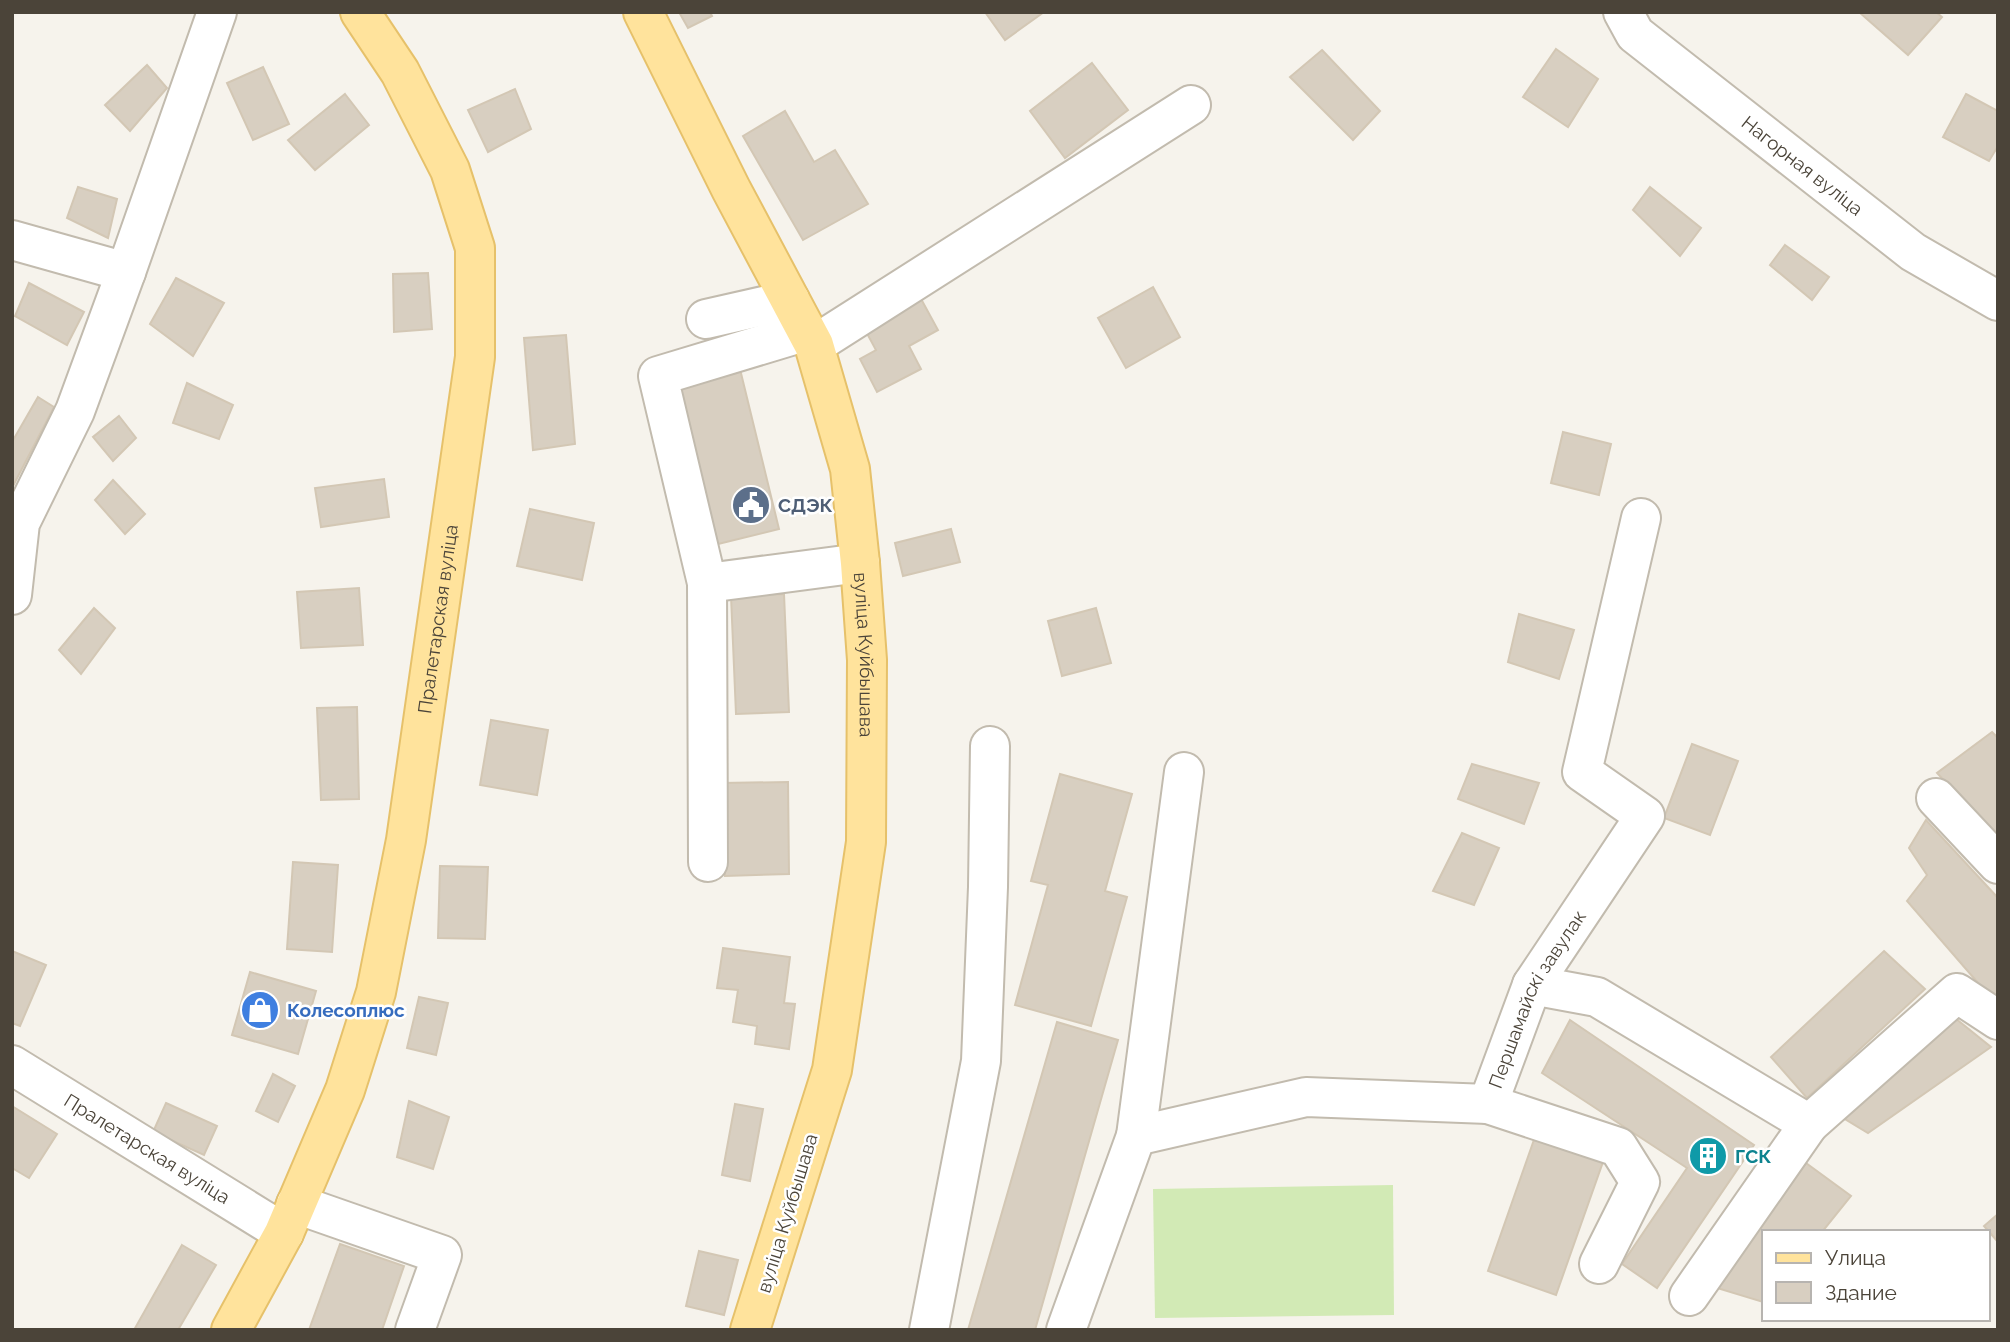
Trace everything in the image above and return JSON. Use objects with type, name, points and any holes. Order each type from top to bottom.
[{"type":"main road","name":"Пралетарская вуліца","points":[[231,1330],[290,1218],[345,1090],[376,992],[406,840],[475,357],[475,248],[450,170],[400,72],[360,12]]},
{"type":"main road","name":"вуліца Куйбышава","points":[[643,12],[804,325],[850,470],[860,563],[867,660],[866,842],[832,1070],[750,1330]]},
{"type":"street","points":[[12,594],[20,523],[75,411],[217,12]]},
{"type":"street","name":"Нагорная вуліца","points":[[1623,12],[1635,34],[1913,252],[1998,301]]},
{"type":"street","points":[[708,862],[707,583],[658,376],[804,325],[1191,105]]},
{"type":"street","points":[[12,240],[126,272]]},
{"type":"street","points":[[706,319],[804,325]]},
{"type":"street","name":"Першамайскі завулак","points":[[1136,1136],[1306,1097],[1488,1104],[1532,985],[1645,816],[1582,772],[1641,518]]},
{"type":"street","points":[[707,583],[860,563]]},
{"type":"street","points":[[929,1330],[981,1061],[990,746]]},
{"type":"street","points":[[1066,1330],[1136,1136],[1184,772]]},
{"type":"street","points":[[1936,798],[1998,864]]},
{"type":"street","points":[[1532,985],[1597,997],[1809,1124]]},
{"type":"street","points":[[1689,1296],[1809,1124],[1957,993],[1998,1020]]},
{"type":"street","name":"Пралетарская вуліца","points":[[12,1065],[290,1218]]},
{"type":"street","points":[[1488,1104],[1618,1147],[1640,1182],[1599,1264]]},
{"type":"street","points":[[290,1218],[442,1255],[415,1330]]},
{"type":"green space","points":[[1393,1185],[1394,1315],[1155,1318],[1153,1189]]},
{"type":"building","points":[[679,12],[710,12],[712,16],[688,28]]},
{"type":"building","points":[[985,12],[1044,12],[1005,40]]},
{"type":"building","points":[[1859,12],[1936,12],[1942,17],[1908,55]]},
{"type":"building","points":[[1556,49],[1598,79],[1568,127],[1523,97]]},
{"type":"building","points":[[1322,50],[1380,111],[1353,140],[1290,77]]},
{"type":"building","points":[[1092,63],[1128,110],[1065,158],[1030,111]]},
{"type":"building","points":[[147,65],[167,88],[130,131],[105,105]]},
{"type":"building","points":[[263,67],[289,124],[253,140],[227,83]]},
{"type":"building","points":[[515,89],[531,129],[488,152],[468,110]]},
{"type":"building","points":[[345,94],[369,125],[315,170],[288,140]]},
{"type":"building","points":[[1966,94],[1998,111],[1998,146],[1989,161],[1943,137]]},
{"type":"building","points":[[785,111],[814,162],[835,150],[868,204],[803,240],[743,136]]},
{"type":"building","points":[[78,187],[117,199],[108,238],[67,218]]},
{"type":"building","points":[[1650,187],[1701,228],[1680,256],[1633,210]]},
{"type":"building","points":[[1785,245],[1829,277],[1812,300],[1770,265]]},
{"type":"building","points":[[428,273],[432,329],[394,332],[393,274]]},
{"type":"building","points":[[176,278],[224,303],[193,356],[150,324]]},
{"type":"building","points":[[29,283],[84,312],[67,345],[15,316]]},
{"type":"building","points":[[1153,287],[1180,337],[1126,368],[1098,318]]},
{"type":"building","points":[[920,297],[938,330],[909,346],[921,369],[877,392],[860,359],[876,350],[864,328]]},
{"type":"building","points":[[566,335],[575,444],[533,450],[524,338]]},
{"type":"building","points":[[739,365],[779,529],[718,544],[677,380]]},
{"type":"building","points":[[187,383],[233,405],[219,439],[173,423]]},
{"type":"building","points":[[38,397],[54,407],[12,488],[12,442]]},
{"type":"building","points":[[119,416],[136,438],[113,461],[93,437]]},
{"type":"building","points":[[1563,432],[1611,444],[1599,495],[1551,483]]},
{"type":"building","points":[[384,479],[389,517],[321,527],[315,488]]},
{"type":"building","points":[[113,480],[145,514],[125,534],[95,500]]},
{"type":"building","points":[[530,509],[594,523],[582,580],[517,566]]},
{"type":"building","points":[[951,529],[960,562],[903,576],[895,543]]},
{"type":"building","points":[[359,588],[363,645],[301,648],[297,592]]},
{"type":"building","points":[[784,594],[789,712],[736,714],[731,596]]},
{"type":"building","points":[[94,608],[115,628],[81,674],[59,650]]},
{"type":"building","points":[[1096,608],[1111,663],[1062,676],[1048,621]]},
{"type":"building","points":[[1519,614],[1574,630],[1559,679],[1508,662]]},
{"type":"building","points":[[357,707],[359,799],[321,800],[317,708]]},
{"type":"building","points":[[491,720],[548,730],[537,795],[480,785]]},
{"type":"building","points":[[1992,732],[1998,738],[1998,839],[1937,773]]},
{"type":"building","points":[[1692,744],[1738,761],[1710,835],[1664,818]]},
{"type":"building","points":[[1472,764],[1539,783],[1524,824],[1458,799]]},
{"type":"building","points":[[1060,774],[1132,794],[1105,891],[1127,897],[1091,1026],[1015,1005],[1048,885],[1031,881]]},
{"type":"building","points":[[788,782],[789,874],[725,876],[722,783]]},
{"type":"building","points":[[1926,820],[1998,898],[1998,1006],[1907,901],[1927,875],[1909,848]]},
{"type":"building","points":[[1462,833],[1499,848],[1474,905],[1433,891]]},
{"type":"building","points":[[293,862],[338,865],[332,952],[287,949]]},
{"type":"building","points":[[440,866],[488,867],[485,939],[438,938]]},
{"type":"building","points":[[723,948],[790,957],[784,1003],[795,1004],[789,1049],[755,1044],[757,1026],[733,1022],[738,990],[717,988]]},
{"type":"building","points":[[12,951],[46,965],[20,1026],[12,1023]]},
{"type":"building","points":[[1884,951],[1925,989],[1807,1098],[1771,1057]]},
{"type":"building","points":[[250,972],[316,991],[298,1054],[232,1035]]},
{"type":"building","points":[[419,997],[448,1003],[436,1055],[407,1048]]},
{"type":"building","points":[[1955,1018],[1991,1047],[1868,1133],[1840,1116]]},
{"type":"building","name":"ГСК","points":[[1570,1020],[1754,1145],[1657,1288],[1622,1264],[1687,1168],[1542,1073]]},
{"type":"building","points":[[1057,1022],[1118,1040],[1035,1330],[968,1330]]},
{"type":"building","points":[[273,1074],[295,1086],[278,1122],[256,1111]]},
{"type":"building","points":[[409,1101],[449,1117],[433,1169],[397,1157]]},
{"type":"building","points":[[166,1103],[217,1126],[204,1155],[153,1132]]},
{"type":"building","points":[[735,1104],[763,1109],[750,1181],[722,1175]]},
{"type":"building","points":[[12,1106],[57,1134],[29,1178],[12,1168]]},
{"type":"building","points":[[1536,1134],[1604,1159],[1556,1295],[1488,1271]]},
{"type":"building","points":[[1806,1163],[1851,1196],[1824,1230],[1762,1230],[1762,1302],[1717,1288]]},
{"type":"building","points":[[1998,1214],[1998,1242],[1989,1230],[1984,1226]]},
{"type":"building","points":[[340,1244],[404,1266],[382,1330],[309,1330]]},
{"type":"building","points":[[182,1245],[216,1265],[178,1330],[134,1330]]},
{"type":"building","points":[[699,1251],[738,1260],[724,1315],[686,1306]]},
{"type":"place","name":"СДЭК","points":[[751,505]]},
{"type":"place","name":"Колесоплюс","points":[[260,1010]]},
{"type":"place","name":"ГСК","points":[[1708,1156]]}]
